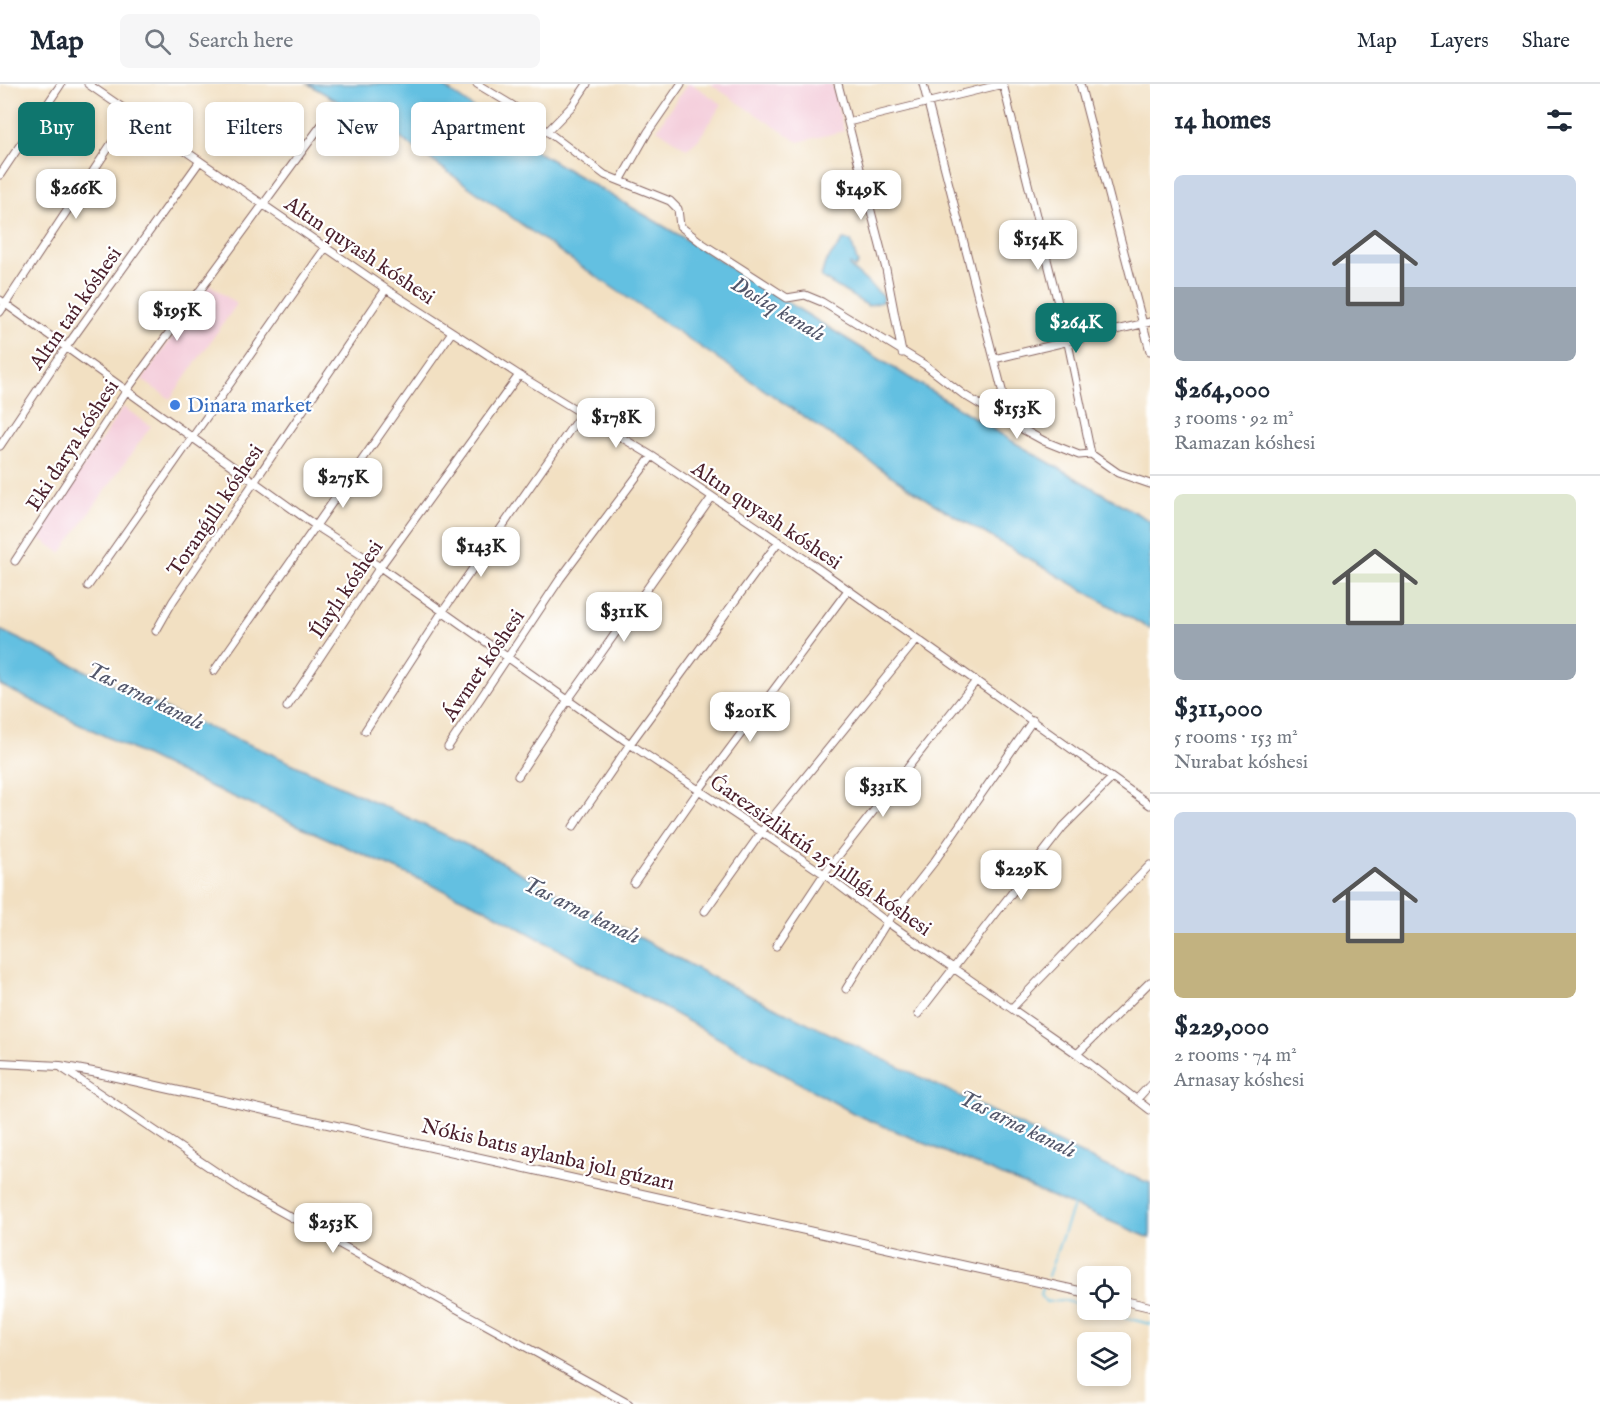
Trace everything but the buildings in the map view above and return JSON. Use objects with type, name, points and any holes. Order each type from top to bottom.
[{"type":"main road","name":"Nókis batıs aylanba jolı gúzarı","points":[[0,1063],[60,1066],[1077,1291]]},
{"type":"main road","points":[[1131,1303],[1150,1307]]},
{"type":"street","points":[[0,175],[61,84]]},
{"type":"street","name":"Altın quyash kóshesi","points":[[88,84],[114,102]]},
{"type":"street","points":[[477,84],[512,105],[605,175],[670,201],[678,209],[680,226],[703,244],[787,298],[805,295],[822,302],[925,365],[964,395],[1002,418],[1053,445],[1079,455],[1091,454],[1118,472],[1150,484]]},
{"type":"street","points":[[547,132],[573,105],[587,84]]},
{"type":"street","points":[[620,181],[648,132],[681,84]]},
{"type":"street","points":[[838,84],[886,269],[902,353]]},
{"type":"street","points":[[923,84],[1002,390],[1002,418]]},
{"type":"street","points":[[848,122],[1003,84],[1068,343],[1091,454]]},
{"type":"street","points":[[1080,84],[1147,323],[1150,351]]},
{"type":"street","name":"Eki darya kóshesi","points":[[15,561],[127,390],[316,133]]},
{"type":"street","points":[[0,312],[3,302],[107,149]]},
{"type":"street","name":"Altın quyash kóshesi","points":[[193,156],[386,289],[581,414],[652,456],[778,541],[1150,805]]},
{"type":"street","name":"Altın tań kóshesi","points":[[0,446],[67,346],[200,161]]},
{"type":"street","points":[[88,586],[326,247]]},
{"type":"street","name":"Toranǵıllı kóshesi","points":[[156,631],[173,601],[386,289]]},
{"type":"street","name":"Ǵarezsizliktiń 25-jıllıǵı kóshesi","points":[[3,302],[316,526],[380,567],[630,744],[824,874],[887,922],[1077,1054],[1150,1110]]},
{"type":"street","points":[[994,359],[1147,323]]},
{"type":"street","points":[[214,671],[452,332]]},
{"type":"street","name":"Ílaylı kóshesi","points":[[287,707],[380,567],[519,375]]},
{"type":"street","points":[[365,731],[443,611],[581,414]]},
{"type":"street","name":"Áwmet kóshesi","points":[[448,747],[560,579],[652,456]]},
{"type":"street","points":[[518,776],[568,700],[712,497]]},
{"type":"street","points":[[573,827],[630,744],[778,541]]},
{"type":"street","points":[[634,883],[699,790],[848,590]]},
{"type":"street","points":[[705,911],[762,831],[917,639]]},
{"type":"street","points":[[776,946],[824,874],[976,681]]},
{"type":"street","points":[[846,989],[887,922],[934,862],[1033,720]]},
{"type":"street","points":[[918,1014],[1064,827],[1112,778]]},
{"type":"street","points":[[1012,1008],[1150,865]]},
{"type":"street","points":[[1077,1054],[1150,982]]},
{"type":"street","points":[[60,1066],[249,1194],[629,1404]]},
{"type":"street","points":[[1137,1100],[1150,1085]]},
{"type":"shaded area","points":[[687,84],[692,84],[722,104],[698,140],[687,149],[657,129]]},
{"type":"shaded area","points":[[710,84],[832,84],[844,131],[798,142]]},
{"type":"shaded area","points":[[209,284],[237,304],[170,399],[142,380]]},
{"type":"shaded area","points":[[123,407],[151,426],[61,553],[36,536]]},
{"type":"water","points":[[308,84],[440,84],[465,102],[411,102],[411,146],[399,137],[399,102],[339,102]]},
{"type":"water","name":"Doslıq kanalı","points":[[425,156],[544,156],[677,234],[1017,444],[1150,521],[1150,629],[929,501],[576,263]]},
{"type":"water","points":[[843,240],[851,241],[858,264],[855,268],[850,264],[850,267],[883,296],[882,302],[868,306],[821,277],[825,263]]},
{"type":"water","name":"Tas arna kanalı","points":[[0,630],[176,714],[265,751],[484,853],[718,980],[1108,1167],[1150,1183],[1150,1238],[855,1114],[486,909],[189,777],[0,685]]},
{"type":"waterway","points":[[1048,1276],[1074,1203]]},
{"type":"waterway","points":[[1043,1288],[1041,1295],[1046,1302],[1062,1300],[1077,1304]]},
{"type":"waterway","points":[[1131,1319],[1150,1324]]},
{"type":"place","name":"Dinara market","points":[[175,405]]}]
